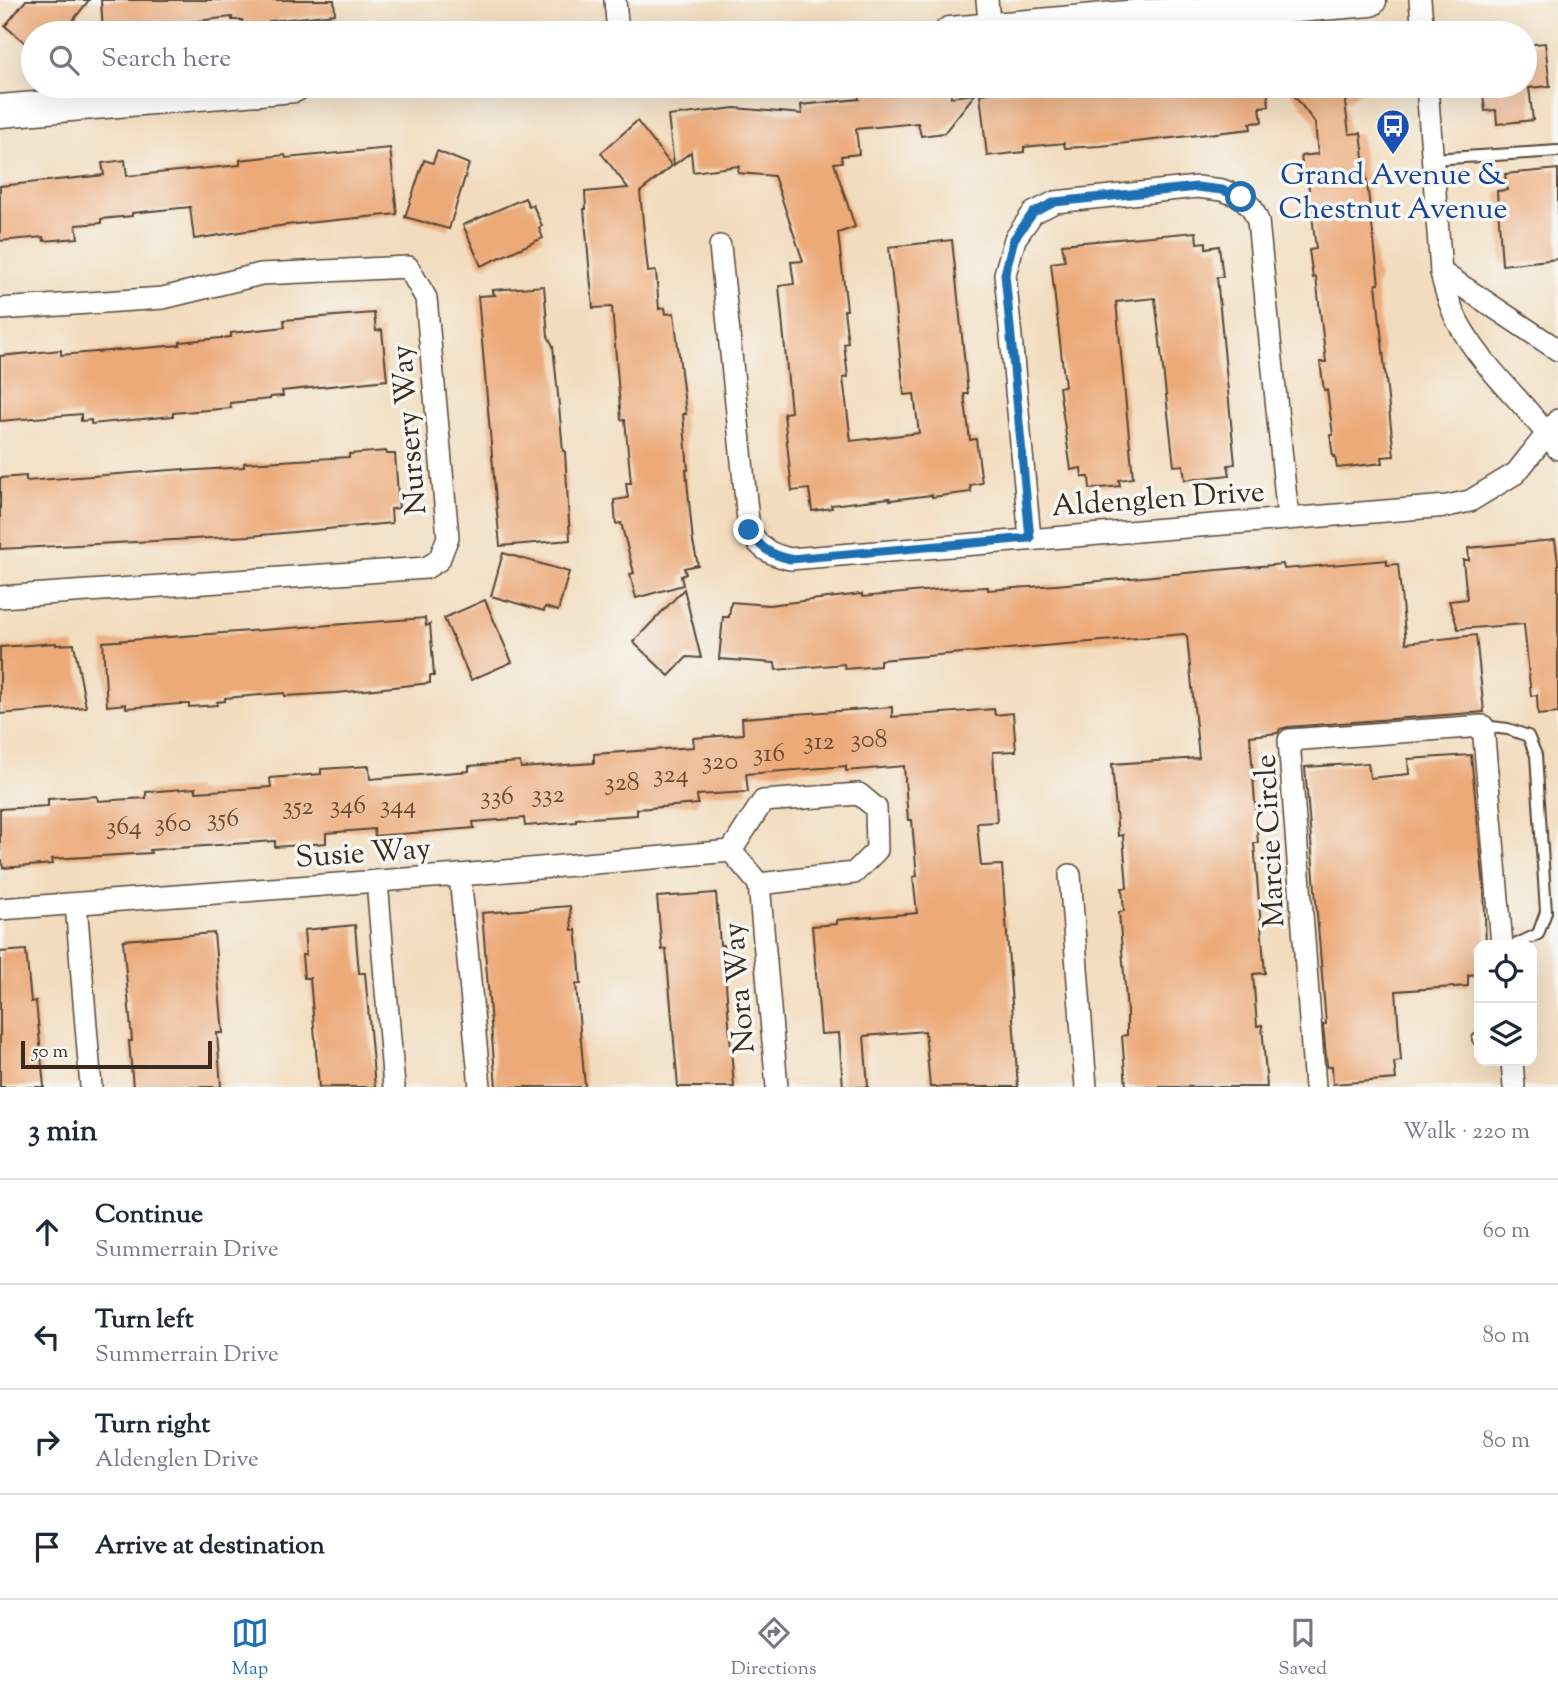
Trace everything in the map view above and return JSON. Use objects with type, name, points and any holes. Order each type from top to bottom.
[{"type":"main road","points":[[1089,21],[1199,7],[1370,0]]},
{"type":"main road","points":[[0,111],[153,98]]},
{"type":"street","points":[[615,0],[617,21]]},
{"type":"street","points":[[987,0],[989,21]]},
{"type":"street","points":[[1420,0],[1422,21]]},
{"type":"street","points":[[1428,98],[1441,272],[1447,297],[1459,324],[1480,355],[1555,433]]},
{"type":"street","points":[[1030,538],[1005,274],[1014,239],[1033,213],[1055,202],[1197,187],[1222,190],[1241,197],[1252,208],[1258,221],[1288,518]]},
{"type":"street","name":"Aldenglen Drive","points":[[720,246],[745,513],[749,530],[757,544],[769,554],[790,559],[1447,506],[1471,501],[1516,473],[1555,433]]},
{"type":"street","name":"Nursery Way","points":[[0,309],[163,298],[261,274],[408,267],[426,298],[448,537],[439,560],[426,568],[0,597]]},
{"type":"street","points":[[1441,272],[1558,350]]},
{"type":"street","points":[[1483,726],[1503,940]]},
{"type":"street","name":"Marcie Circle","points":[[1315,1087],[1289,740],[1483,726]]},
{"type":"street","points":[[859,794],[876,808],[877,850],[854,873],[759,884],[731,851],[763,801],[859,794]]},
{"type":"street","name":"Susie Way","points":[[0,909],[731,851]]},
{"type":"street","points":[[460,874],[480,1087]]},
{"type":"street","points":[[1070,875],[1086,1087]]},
{"type":"street","points":[[377,881],[394,1087]]},
{"type":"street","name":"Nora Way","points":[[759,884],[777,1087]]},
{"type":"street","points":[[76,904],[91,1087]]},
{"type":"street","points":[[1512,1066],[1514,1087]]},
{"type":"lane","points":[[1433,159],[1558,151]]},
{"type":"lane","name":"Marcie Circle","points":[[1483,726],[1528,736],[1536,755],[1546,912],[1538,934],[1525,940]]},
{"type":"building","points":[[26,0],[89,0],[72,21],[21,21],[21,39],[5,26]]},
{"type":"building","points":[[101,0],[334,0],[335,14],[269,21],[232,20],[232,17],[196,21],[102,21]]},
{"type":"building","points":[[1545,43],[1550,86],[1537,87],[1537,44]]},
{"type":"building","points":[[972,98],[944,133],[921,136],[918,123],[856,129],[859,154],[841,156],[842,162],[834,163],[855,227],[838,233],[847,310],[844,310],[848,343],[844,344],[848,377],[843,378],[851,441],[919,433],[914,394],[904,395],[889,247],[952,240],[968,394],[964,394],[970,440],[976,439],[982,483],[970,485],[971,492],[831,505],[832,508],[812,511],[809,489],[792,491],[784,413],[791,412],[779,286],[794,284],[791,262],[803,261],[774,176],[738,173],[739,166],[693,172],[691,152],[674,165],[668,116],[735,108],[802,114],[801,105],[859,99]]},
{"type":"building","points":[[980,98],[1268,98],[1269,106],[1260,107],[1262,122],[1250,123],[1251,129],[1100,146],[1065,148],[1064,143],[1024,147],[1024,152],[987,156]]},
{"type":"building","points":[[1296,98],[1351,98],[1345,102],[1349,134],[1361,133],[1379,284],[1376,284],[1394,456],[1382,457],[1383,463],[1337,468],[1335,456],[1333,457],[1327,390],[1324,390],[1320,362],[1326,362],[1316,277],[1313,278],[1309,250],[1316,249],[1308,181],[1304,181],[1301,156],[1318,154],[1315,123]]},
{"type":"building","points":[[1483,98],[1530,98],[1533,120],[1497,124],[1496,110],[1485,111]]},
{"type":"building","points":[[637,121],[672,166],[640,192],[648,272],[656,271],[659,309],[665,308],[666,314],[674,313],[686,414],[683,414],[686,470],[698,565],[684,568],[686,574],[681,576],[683,585],[636,598],[630,574],[634,573],[621,523],[616,524],[614,500],[628,498],[626,483],[631,483],[625,420],[621,420],[612,307],[593,308],[584,209],[585,192],[628,188],[601,153]]},
{"type":"building","points":[[390,148],[397,214],[286,225],[194,239],[190,207],[132,213],[132,216],[101,219],[101,223],[76,225],[78,238],[44,241],[43,237],[0,241],[0,186],[104,175],[102,163],[125,160],[127,176],[240,165],[240,160],[285,155],[286,158]]},
{"type":"building","points":[[437,151],[469,164],[449,229],[405,217],[424,160],[433,163]]},
{"type":"building","points":[[1558,169],[1558,259],[1502,265],[1497,191],[1507,190],[1505,174]]},
{"type":"building","points":[[525,198],[529,207],[533,205],[542,226],[539,228],[543,238],[481,266],[463,225]]},
{"type":"building","points":[[1196,232],[1197,243],[1206,242],[1206,248],[1219,246],[1223,277],[1217,277],[1235,464],[1228,465],[1230,475],[1185,480],[1183,465],[1174,466],[1155,298],[1116,302],[1133,478],[1119,480],[1120,486],[1090,489],[1089,477],[1082,477],[1081,468],[1071,470],[1059,387],[1065,386],[1051,263],[1065,261],[1062,244]]},
{"type":"building","points":[[544,286],[548,336],[553,346],[565,451],[570,540],[500,546],[478,296],[495,295],[492,290]]},
{"type":"building","points":[[374,313],[376,331],[382,330],[387,380],[282,391],[283,396],[270,399],[230,403],[231,408],[173,413],[173,416],[91,424],[91,420],[81,421],[81,414],[0,421],[0,356],[61,350],[61,355],[180,345],[180,342],[231,337],[231,333],[285,327],[284,320]]},
{"type":"building","points":[[386,451],[387,454],[395,454],[399,508],[391,509],[392,523],[250,536],[0,549],[0,478],[26,476],[26,481],[244,467],[244,463],[349,457],[349,454]]},
{"type":"building","points":[[1555,540],[1558,562],[1558,713],[1538,715],[1537,695],[1531,696],[1524,624],[1458,629],[1449,601],[1467,599],[1463,560],[1469,560],[1468,548]]},
{"type":"building","points":[[503,553],[569,572],[558,611],[545,607],[544,611],[491,596]]},
{"type":"building","points":[[1387,560],[1387,565],[1398,564],[1406,643],[1476,635],[1484,712],[1288,727],[1280,729],[1278,733],[1250,736],[1258,843],[1254,843],[1265,973],[1253,974],[1257,1026],[1262,1025],[1267,1087],[1126,1087],[1122,1036],[1127,1035],[1127,1012],[1119,912],[1124,911],[1122,888],[1127,888],[1123,835],[1118,836],[1112,764],[1199,758],[1187,636],[1184,634],[880,660],[880,666],[845,669],[844,664],[776,670],[775,663],[719,659],[723,617],[729,617],[731,602],[769,605],[862,594],[862,597],[988,587],[988,590],[1283,564],[1284,569]]},
{"type":"building","points":[[684,589],[701,658],[687,657],[669,676],[633,642]]},
{"type":"building","points":[[485,600],[512,662],[471,680],[444,618]]},
{"type":"building","points":[[425,618],[426,626],[430,624],[434,676],[430,676],[430,683],[337,693],[285,696],[284,693],[225,698],[225,701],[217,702],[217,705],[189,707],[189,704],[126,708],[126,704],[107,706],[103,642]]},
{"type":"building","points":[[74,644],[86,707],[0,714],[0,647]]},
{"type":"building","points":[[892,707],[892,717],[994,709],[995,715],[1013,713],[1016,751],[993,752],[997,822],[977,823],[981,866],[1002,865],[1018,1087],[930,1087],[925,1031],[864,1036],[868,1087],[843,1087],[839,1033],[821,1034],[812,926],[837,924],[837,920],[917,913],[913,877],[917,876],[912,820],[908,820],[904,766],[846,771],[846,766],[746,774],[748,792],[697,795],[698,804],[637,809],[637,815],[576,819],[576,822],[525,826],[524,818],[473,822],[474,828],[375,836],[374,829],[326,833],[326,843],[275,847],[275,841],[150,850],[151,853],[52,859],[53,864],[3,868],[0,861],[0,809],[48,806],[48,799],[97,796],[98,801],[146,798],[146,792],[271,787],[270,778],[321,774],[321,769],[369,766],[370,779],[469,771],[469,766],[520,762],[521,768],[594,763],[594,754],[694,747],[693,738],[743,734],[742,718]]},
{"type":"building","points":[[1471,755],[1484,888],[1486,940],[1474,940],[1474,974],[1468,975],[1468,986],[1396,991],[1401,1061],[1394,1062],[1396,1079],[1333,1084],[1332,1066],[1327,1067],[1323,1025],[1326,1024],[1305,767],[1368,763],[1370,778],[1409,774],[1408,759]]},
{"type":"building","points":[[716,893],[720,945],[723,945],[734,1087],[678,1087],[666,949],[662,950],[657,897]]},
{"type":"building","points":[[570,906],[572,930],[576,930],[579,956],[581,984],[576,984],[585,1087],[496,1087],[482,913]]},
{"type":"building","points":[[355,925],[359,973],[365,973],[375,1087],[319,1087],[310,978],[304,978],[304,930]]},
{"type":"building","points":[[214,933],[223,1033],[217,1033],[221,1087],[133,1087],[129,1041],[132,1041],[123,940]]},
{"type":"building","points":[[26,950],[31,1002],[36,1001],[44,1087],[0,1087],[0,952]]},
{"type":"place","name":"Grand Avenue & Chestnut Avenue","points":[[1393,156]]},
{"type":"route","points":[[749,530],[757,544],[769,554],[790,559],[1030,538],[1005,274],[1014,239],[1033,213],[1055,202],[1197,187],[1222,190],[1241,197]]}]
